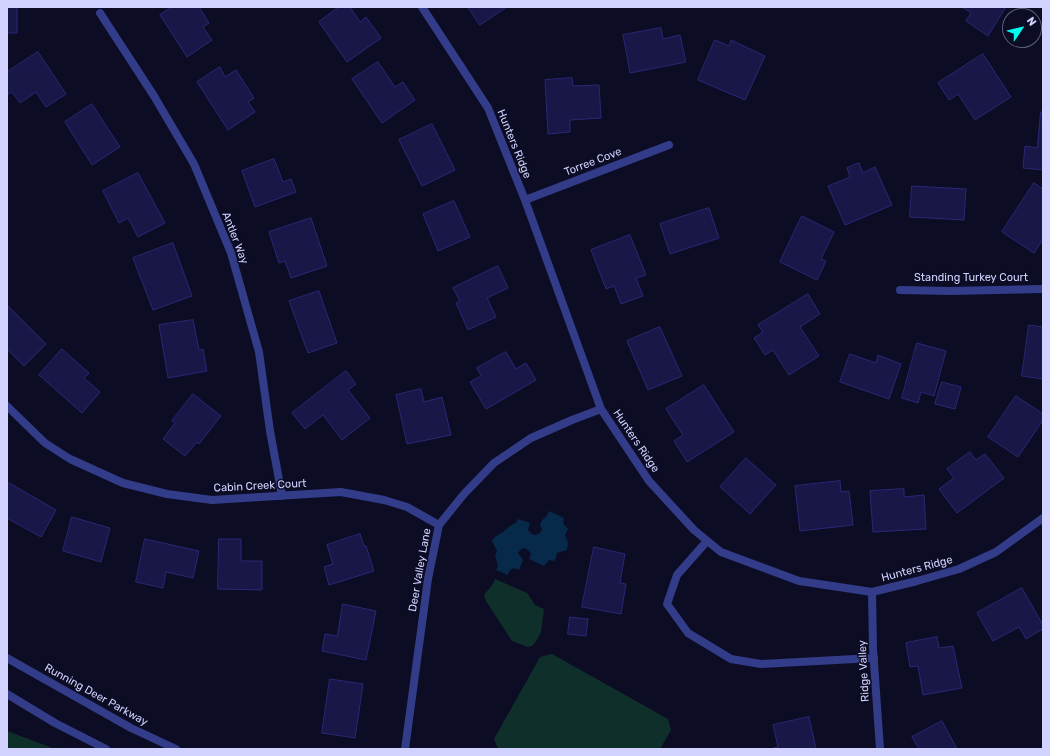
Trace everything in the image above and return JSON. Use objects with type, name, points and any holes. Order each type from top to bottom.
[{"type":"street","name":"Hunters Ridge","points":[[422,7],[488,108],[525,200],[601,409],[649,481],[694,530],[707,541],[721,552],[799,581],[872,592],[959,569],[996,552],[1043,518]]},
{"type":"street","name":"Antler Way","points":[[100,13],[154,96],[194,164],[231,253],[259,352],[270,431],[282,496]]},
{"type":"street","name":"Torree Cove","points":[[525,200],[669,145]]},
{"type":"street","name":"Standing Turkey Court","points":[[900,290],[1043,289]]},
{"type":"street","name":"Cabin Creek Court","points":[[7,406],[45,443],[70,459],[123,484],[167,494],[212,500],[341,492],[384,500],[407,507],[439,525]]},
{"type":"street","name":"Deer Valley Lane","points":[[405,749],[428,579],[439,525],[464,494],[494,463],[531,438],[601,409]]},
{"type":"street","points":[[707,541],[677,575],[667,604],[688,633],[731,659],[761,664],[874,658]]},
{"type":"street","name":"Ridge Valley","points":[[872,592],[874,658],[880,749]]},
{"type":"street","name":"Running Deer Parkway","points":[[7,658],[131,728],[176,749]]},
{"type":"street","points":[[7,694],[55,723],[106,749]]},
{"type":"green space","points":[[495,579],[527,593],[535,605],[544,609],[541,632],[532,646],[528,647],[512,641],[486,601],[484,595],[492,586]]},
{"type":"green space","points":[[552,654],[668,719],[671,730],[660,749],[498,749],[494,739],[540,657]]},
{"type":"green space","points":[[7,731],[55,749],[7,749]]},
{"type":"water","points":[[549,511],[564,518],[563,523],[568,529],[565,535],[568,542],[567,550],[557,553],[555,561],[549,560],[544,566],[529,559],[531,554],[529,551],[525,548],[521,549],[518,553],[523,560],[519,570],[512,569],[509,571],[508,575],[496,570],[498,566],[495,556],[497,551],[492,541],[494,538],[516,523],[518,519],[530,523],[528,530],[532,534],[535,535],[540,533],[542,529],[540,525],[542,520],[546,517]]},
{"type":"building","points":[[7,7],[17,7],[17,33],[7,33]]},
{"type":"building","points":[[172,7],[199,7],[209,23],[203,27],[212,40],[187,57],[160,15]]},
{"type":"building","points":[[339,7],[350,7],[360,22],[366,17],[381,38],[347,62],[319,22]]},
{"type":"building","points":[[468,7],[507,7],[480,25]]},
{"type":"building","points":[[962,7],[1006,7],[1002,8],[1002,13],[988,36],[966,21],[971,13]]},
{"type":"building","points":[[661,28],[663,39],[680,35],[686,62],[630,73],[623,35]]},
{"type":"building","points":[[715,40],[729,46],[731,40],[765,56],[745,100],[698,80]]},
{"type":"building","points":[[38,52],[66,94],[46,107],[36,92],[20,103],[12,92],[7,95],[7,72]]},
{"type":"building","points":[[983,54],[1011,97],[975,120],[958,94],[949,100],[938,83]]},
{"type":"building","points":[[378,62],[395,87],[403,82],[415,100],[382,123],[352,79]]},
{"type":"building","points":[[220,67],[225,77],[236,70],[254,98],[248,102],[255,112],[228,130],[197,82]]},
{"type":"building","points":[[572,78],[573,86],[599,85],[601,118],[570,120],[570,132],[548,134],[545,80]]},
{"type":"building","points":[[92,104],[120,147],[92,165],[65,122]]},
{"type":"building","points":[[1041,112],[1043,112],[1043,170],[1023,168],[1025,146],[1037,148]]},
{"type":"building","points":[[432,124],[455,170],[422,186],[399,140]]},
{"type":"building","points":[[274,159],[283,182],[291,179],[296,192],[255,207],[242,171]]},
{"type":"building","points":[[859,163],[863,173],[875,167],[892,205],[845,225],[828,186],[850,177],[847,168]]},
{"type":"building","points":[[138,173],[165,223],[138,237],[128,218],[119,223],[103,191]]},
{"type":"building","points":[[1034,183],[1043,189],[1043,239],[1034,253],[1002,232]]},
{"type":"building","points":[[912,186],[966,189],[964,220],[910,217]]},
{"type":"building","points":[[454,201],[470,237],[438,251],[423,214]]},
{"type":"building","points":[[709,208],[719,238],[670,254],[660,224]]},
{"type":"building","points":[[802,216],[834,232],[821,259],[826,261],[817,280],[780,262]]},
{"type":"building","points":[[311,218],[327,266],[291,278],[285,261],[279,263],[269,232]]},
{"type":"building","points":[[630,235],[646,275],[636,278],[643,296],[621,304],[614,286],[606,289],[591,250]]},
{"type":"building","points":[[173,243],[192,296],[153,310],[133,258]]},
{"type":"building","points":[[498,266],[508,288],[487,298],[496,317],[468,330],[456,303],[460,301],[453,288]]},
{"type":"building","points":[[319,291],[337,343],[308,353],[289,301]]},
{"type":"building","points":[[808,294],[820,314],[800,327],[819,356],[789,375],[773,350],[765,355],[754,338],[763,332],[758,325]]},
{"type":"building","points":[[7,305],[46,344],[24,366],[7,349]]},
{"type":"building","points":[[193,320],[199,350],[203,349],[207,371],[168,378],[159,325]]},
{"type":"building","points":[[1029,325],[1043,327],[1043,379],[1022,376]]},
{"type":"building","points":[[660,327],[682,376],[648,390],[627,341]]},
{"type":"building","points":[[917,343],[946,351],[934,396],[921,392],[918,403],[902,398]]},
{"type":"building","points":[[62,349],[89,373],[84,378],[100,392],[82,413],[39,375]]},
{"type":"building","points":[[506,352],[516,369],[526,363],[536,380],[486,409],[470,382],[481,376],[477,368]]},
{"type":"building","points":[[850,354],[876,363],[878,355],[901,364],[889,399],[840,382]]},
{"type":"building","points":[[346,371],[356,384],[348,390],[370,418],[342,440],[323,415],[305,429],[292,413]]},
{"type":"building","points":[[942,382],[961,387],[955,409],[935,404]]},
{"type":"building","points":[[704,385],[734,432],[687,462],[674,441],[683,435],[666,409]]},
{"type":"building","points":[[421,389],[424,402],[442,397],[451,435],[407,444],[396,395]]},
{"type":"building","points":[[193,394],[221,416],[199,444],[197,442],[185,456],[163,439],[175,423],[172,421]]},
{"type":"building","points":[[1016,396],[1043,414],[1043,420],[1018,457],[988,437]]},
{"type":"building","points":[[970,452],[976,460],[985,454],[1004,478],[957,513],[939,489],[954,478],[947,469]]},
{"type":"building","points":[[746,458],[776,485],[750,514],[720,487]]},
{"type":"building","points":[[840,481],[841,492],[849,491],[853,525],[800,531],[795,486]]},
{"type":"building","points":[[9,483],[56,510],[41,537],[7,518],[7,485]]},
{"type":"building","points":[[904,489],[904,497],[924,495],[926,529],[873,532],[870,491]]},
{"type":"building","points":[[72,517],[110,528],[101,562],[63,551]]},
{"type":"building","points":[[360,534],[364,546],[366,546],[374,571],[329,585],[324,567],[333,564],[327,545]]},
{"type":"building","points":[[145,539],[199,551],[193,578],[166,572],[163,588],[136,582]]},
{"type":"building","points":[[219,539],[241,539],[241,561],[262,561],[262,590],[218,589]]},
{"type":"building","points":[[594,547],[625,554],[620,583],[626,584],[621,614],[582,607]]},
{"type":"building","points":[[1022,588],[1043,625],[1043,629],[1026,639],[1019,627],[993,641],[977,613]]},
{"type":"building","points":[[343,604],[376,611],[366,660],[322,651],[325,634],[337,636]]},
{"type":"building","points":[[570,617],[588,619],[586,636],[568,634]]},
{"type":"building","points":[[937,637],[939,648],[953,646],[962,688],[923,695],[918,666],[910,667],[906,643]]},
{"type":"building","points":[[330,679],[363,684],[355,738],[322,733]]},
{"type":"building","points":[[809,717],[816,749],[770,749],[778,747],[773,725]]},
{"type":"building","points":[[942,721],[957,749],[919,749],[912,737]]}]
